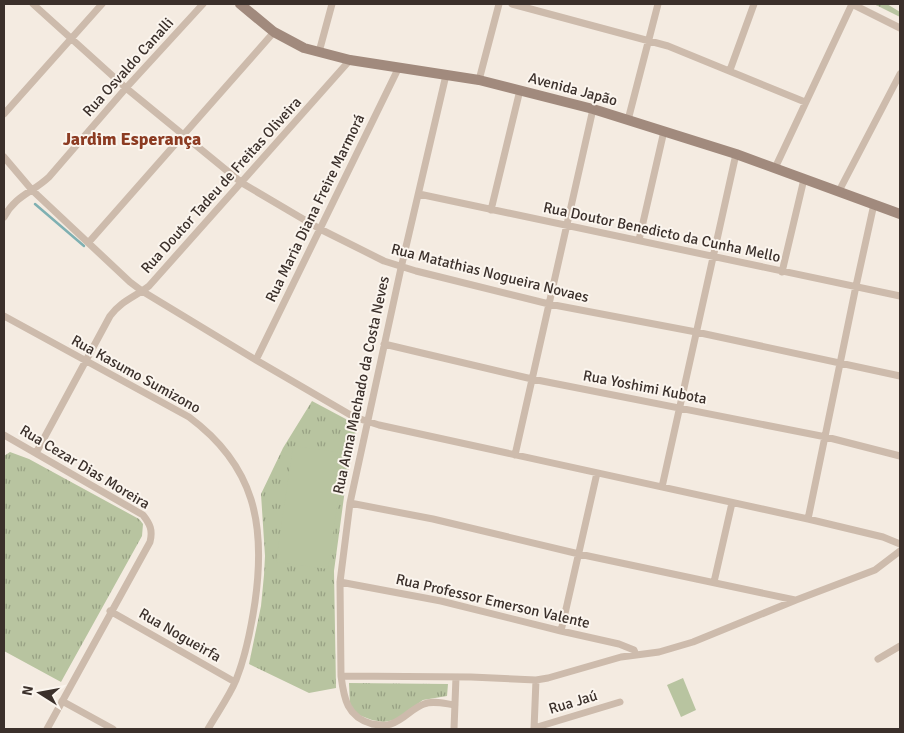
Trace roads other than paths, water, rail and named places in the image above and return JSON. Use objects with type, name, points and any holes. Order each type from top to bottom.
[{"type":"main road","name":"Avenida Japão","points":[[240,4],[274,32],[304,48],[350,60],[479,80],[593,109],[736,154],[900,214]]},
{"type":"street","name":"Rua Matathias Nogueira Novaes","points":[[32,4],[126,88],[242,183],[320,229],[384,261],[401,268],[548,304],[696,332],[900,376]]},
{"type":"street","points":[[4,114],[102,4]]},
{"type":"street","name":"Rua Osvaldo Canalli","points":[[4,217],[14,202],[41,185],[49,177],[126,88],[203,4]]},
{"type":"street","points":[[319,52],[332,4]]},
{"type":"street","points":[[479,80],[499,4]]},
{"type":"street","points":[[512,4],[648,40],[730,70],[805,102]]},
{"type":"street","points":[[628,120],[658,4]]},
{"type":"street","points":[[730,70],[754,4]]},
{"type":"street","points":[[775,168],[852,4],[900,28]]},
{"type":"street","points":[[89,242],[184,137],[274,32]]},
{"type":"street","name":"Rua Doutor Tadeu de Freitas Oliveira","points":[[36,453],[116,308],[149,286],[350,60]]},
{"type":"street","name":"Rua Maria Diana Freire Marmorá","points":[[256,360],[399,67]]},
{"type":"street","points":[[839,191],[900,74]]},
{"type":"street","name":"Rua Anna Machado da Costa Neves","points":[[446,75],[401,268],[350,503],[340,582],[343,691],[347,704],[353,714],[363,721],[390,725],[423,704],[430,702],[455,705]]},
{"type":"street","points":[[491,210],[520,90]]},
{"type":"street","points":[[515,455],[593,109]]},
{"type":"street","points":[[639,240],[664,131]]},
{"type":"street","points":[[662,488],[736,154]]},
{"type":"street","points":[[4,157],[32,190],[142,291],[354,417],[367,422],[883,537],[900,544]]},
{"type":"street","points":[[782,272],[804,179]]},
{"type":"street","name":"Rua Doutor Benedicto da Cunha Mello","points":[[419,194],[900,296]]},
{"type":"street","points":[[808,520],[874,204]]},
{"type":"street","name":"Rua Kasumo Sumizono","points":[[4,316],[85,362],[189,417],[218,441],[241,474],[256,516],[260,544],[253,618],[244,657],[235,682],[208,729]]},
{"type":"street","name":"Rua Yoshimi Kubota","points":[[384,344],[532,379],[826,437],[900,456]]},
{"type":"street","name":"Rua Cezar Dias Moreira","points":[[5,438],[36,453],[143,514],[150,524],[152,534],[150,542],[110,611]]},
{"type":"street","points":[[561,631],[597,473]]},
{"type":"street","points":[[350,503],[433,519],[579,554],[796,600]]},
{"type":"street","points":[[714,582],[732,504]]},
{"type":"street","points":[[342,676],[536,680],[548,678],[620,657],[658,652],[685,645],[875,570],[900,551]]},
{"type":"street","name":"Rua Professor Emerson Valente","points":[[340,582],[441,601],[619,644],[634,650],[636,655]]},
{"type":"street","points":[[47,729],[110,611]]},
{"type":"street","name":"Rua Nogueirfa","points":[[110,611],[235,682]]},
{"type":"street","points":[[878,658],[900,646]]},
{"type":"street","points":[[454,729],[456,677]]},
{"type":"street","points":[[534,728],[536,680]]},
{"type":"street","points":[[62,701],[113,729]]},
{"type":"street","name":"Rua Jaú","points":[[534,728],[620,702]]},
{"type":"waterway","points":[[35,204],[84,246]]},
{"type":"district","name":"Jardim Esperança","points":[[132,139]]}]
